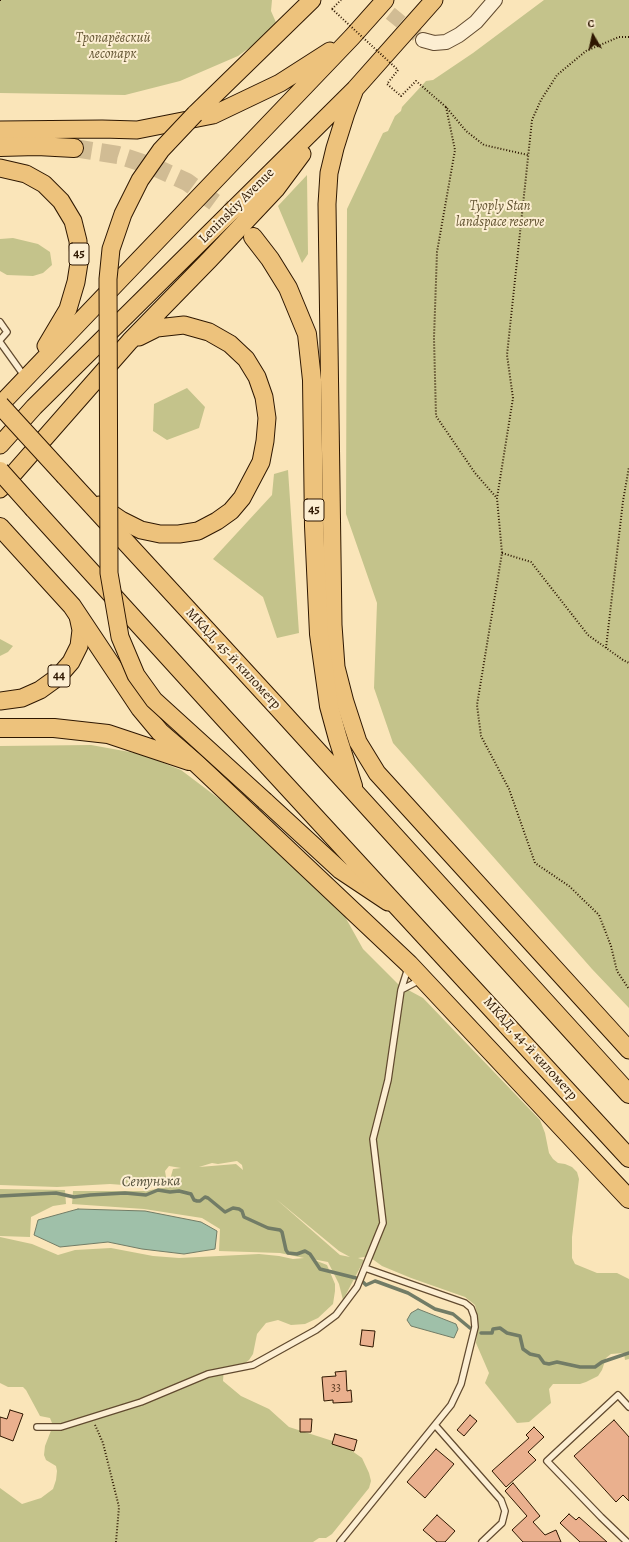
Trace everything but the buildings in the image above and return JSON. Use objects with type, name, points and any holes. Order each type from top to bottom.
[{"type":"highway","points":[[0,147],[37,146],[74,148]]},
{"type":"highway","name":"45","points":[[253,237],[270,259],[288,288],[307,334],[312,380],[314,526],[318,634],[329,706],[355,792]]},
{"type":"highway","name":"МКАД, 45-й километр","points":[[0,405],[466,913],[629,1094]]},
{"type":"highway","points":[[0,471],[228,722],[406,914]]},
{"type":"highway","points":[[2,530],[72,606],[140,708],[160,732],[196,763],[409,964],[629,1199]]},
{"type":"highway","points":[[0,728],[54,728],[108,734],[196,763]]},
{"type":"highway","name":"МКАД, 44-й километр","points":[[406,914],[629,1158]]},
{"type":"main road","points":[[312,0],[195,114],[161,150],[144,174],[123,214],[111,249],[108,279],[109,573],[120,638],[136,675],[154,700],[340,870],[406,914]]},
{"type":"main road","points":[[0,405],[352,37],[385,0]]},
{"type":"main road","name":"Leninskiy Avenue","points":[[0,445],[34,407],[323,122],[355,89],[434,0]]},
{"type":"main road","points":[[0,130],[137,130],[212,115],[280,83],[352,37]]},
{"type":"main road","points":[[355,89],[335,148],[329,173],[327,204],[332,625],[336,667],[345,702],[358,742],[377,773],[629,1050]]},
{"type":"main road","points":[[0,489],[130,341],[276,189],[315,136],[323,122]]},
{"type":"main road","name":"45","points":[[0,168],[26,174],[44,184],[61,201],[73,221],[78,241],[79,263],[76,282],[68,309],[28,375]]},
{"type":"main road","points":[[66,477],[98,504],[121,520],[141,530],[160,534],[179,534],[198,531],[217,522],[231,512],[242,498],[261,462],[267,418],[264,397],[257,376],[246,359],[230,344],[209,332],[184,325],[157,328],[130,341]]},
{"type":"main road","name":"44","points":[[0,701],[22,698],[40,690],[58,677],[72,662],[80,646],[81,630],[78,616]]},
{"type":"street","points":[[423,40],[434,43],[446,42],[459,35],[476,22],[495,0]]},
{"type":"lane","points":[[0,322],[7,332],[0,341],[28,375]]},
{"type":"lane","points":[[37,1427],[61,1427],[141,1402],[208,1374],[253,1365],[316,1330],[336,1315],[357,1287],[383,1223],[373,1139],[388,1080],[401,990],[409,964]]},
{"type":"lane","points":[[401,990],[423,978]]},
{"type":"lane","points":[[340,1542],[451,1405],[462,1384],[475,1327],[474,1316],[471,1308],[465,1302],[365,1268]]},
{"type":"lane","points":[[627,1542],[600,1517],[547,1461],[618,1395],[629,1407]]},
{"type":"lane","points":[[435,1425],[501,1500],[505,1511],[502,1523],[482,1542]]},
{"type":"path","points":[[341,0],[332,9],[398,70],[387,84],[401,96],[416,81],[446,107],[466,131],[484,146],[528,155]]},
{"type":"path","points":[[629,37],[619,37],[586,51],[557,75],[541,100],[532,120],[507,355],[514,398],[496,498],[502,553],[477,704],[481,736],[509,789],[536,863],[569,886],[599,915],[611,946],[617,971],[629,989]]},
{"type":"path","points":[[446,107],[455,150],[437,252],[434,338],[436,416],[476,473],[496,498]]},
{"type":"path","points":[[606,648],[622,508],[629,467]]},
{"type":"path","points":[[502,553],[531,562],[588,635],[629,663]]},
{"type":"path","points":[[92,1417],[102,1442],[119,1507],[116,1542]]},
{"type":"green space","name":"Тропарёвский лесопарк","points":[[0,0],[272,0],[271,11],[278,27],[238,56],[180,81],[125,95],[0,93]]},
{"type":"green space","name":"Tyoply Stan landspace reserve","points":[[544,0],[629,0],[629,1008],[592,969],[393,743],[374,688],[377,603],[346,514],[347,209],[383,133],[388,131],[395,116],[426,81],[433,80],[473,53]]},
{"type":"green space","points":[[307,175],[308,254],[302,263],[278,206]]},
{"type":"green space","points":[[13,238],[38,244],[50,252],[52,265],[43,273],[33,276],[7,275],[0,271],[0,239]]},
{"type":"green space","points":[[187,388],[205,407],[199,428],[167,440],[153,431],[154,404]]},
{"type":"green space","points":[[288,470],[299,633],[277,638],[263,597],[213,559],[272,495],[274,474]]},
{"type":"green space","points":[[0,639],[13,646],[8,652],[0,656]]},
{"type":"green space","points":[[91,745],[141,754],[181,770],[226,804],[343,913],[363,949],[399,985],[423,998],[540,1120],[545,1133],[549,1153],[553,1159],[558,1163],[572,1167],[577,1172],[579,1179],[572,1237],[572,1258],[575,1264],[597,1273],[617,1273],[629,1279],[629,1359],[625,1360],[624,1353],[611,1354],[606,1358],[602,1370],[598,1376],[580,1384],[553,1384],[549,1389],[551,1403],[529,1422],[517,1423],[485,1383],[489,1373],[476,1343],[478,1318],[475,1305],[465,1297],[411,1278],[382,1266],[371,1258],[364,1257],[358,1258],[364,1260],[343,1300],[339,1284],[328,1262],[312,1259],[327,1265],[335,1284],[333,1304],[318,1318],[305,1324],[291,1325],[278,1320],[266,1323],[257,1334],[253,1354],[249,1360],[244,1364],[224,1368],[223,1381],[241,1396],[269,1409],[289,1427],[342,1444],[362,1458],[371,1481],[369,1488],[332,1534],[326,1538],[319,1538],[313,1542],[0,1542],[0,1488],[22,1504],[41,1498],[53,1489],[57,1471],[56,1466],[46,1460],[44,1455],[45,1446],[52,1428],[50,1418],[40,1416],[23,1387],[8,1387],[0,1383],[0,1237],[32,1244],[58,1255],[75,1250],[111,1248],[153,1256],[179,1258],[259,1254],[293,1259],[304,1258],[280,1253],[219,1251],[220,1229],[202,1218],[144,1209],[72,1204],[73,1191],[145,1191],[168,1187],[173,1169],[181,1168],[169,1166],[165,1171],[166,1177],[164,1183],[150,1187],[110,1184],[57,1187],[0,1185],[0,746]],"holes":[[[237,1161],[242,1165],[243,1170],[236,1164],[199,1167],[212,1163],[218,1164]],[[276,1199],[339,1251],[350,1257],[340,1255]]]},
{"type":"green space","points":[[0,1189],[65,1190],[66,1204],[53,1206],[31,1217],[30,1237],[0,1236]]},
{"type":"shaded area","points":[[78,1209],[145,1211],[201,1222],[217,1231],[215,1249],[184,1254],[142,1249],[108,1242],[60,1247],[34,1235],[38,1220]]},
{"type":"shaded area","points":[[418,1309],[456,1324],[458,1329],[454,1338],[411,1326],[407,1320],[411,1313]]},
{"type":"waterway","name":"Сетунька","points":[[0,1196],[56,1193],[74,1197],[125,1193],[146,1195],[158,1190],[170,1192],[179,1191],[191,1194],[194,1200],[197,1201],[200,1201],[205,1197],[208,1198],[225,1212],[233,1208],[239,1209],[242,1211],[244,1217],[268,1228],[280,1230],[282,1232],[288,1253],[297,1254],[305,1251],[310,1254],[320,1269],[356,1278]]},
{"type":"waterway","name":"Сетунька","points":[[362,1281],[366,1285],[375,1281],[408,1293],[435,1309],[453,1314],[470,1328]]},
{"type":"waterway","name":"Сетунька","points":[[481,1333],[492,1333],[493,1329],[500,1328],[507,1333],[520,1336],[523,1349],[530,1354],[539,1356],[544,1363],[549,1364],[557,1362],[580,1367],[595,1367],[602,1362],[629,1353]]},
{"type":"tunnel","points":[[374,0],[423,40]]},
{"type":"tunnel","points":[[74,148],[118,155],[152,166],[187,182],[225,210],[240,224]]}]
